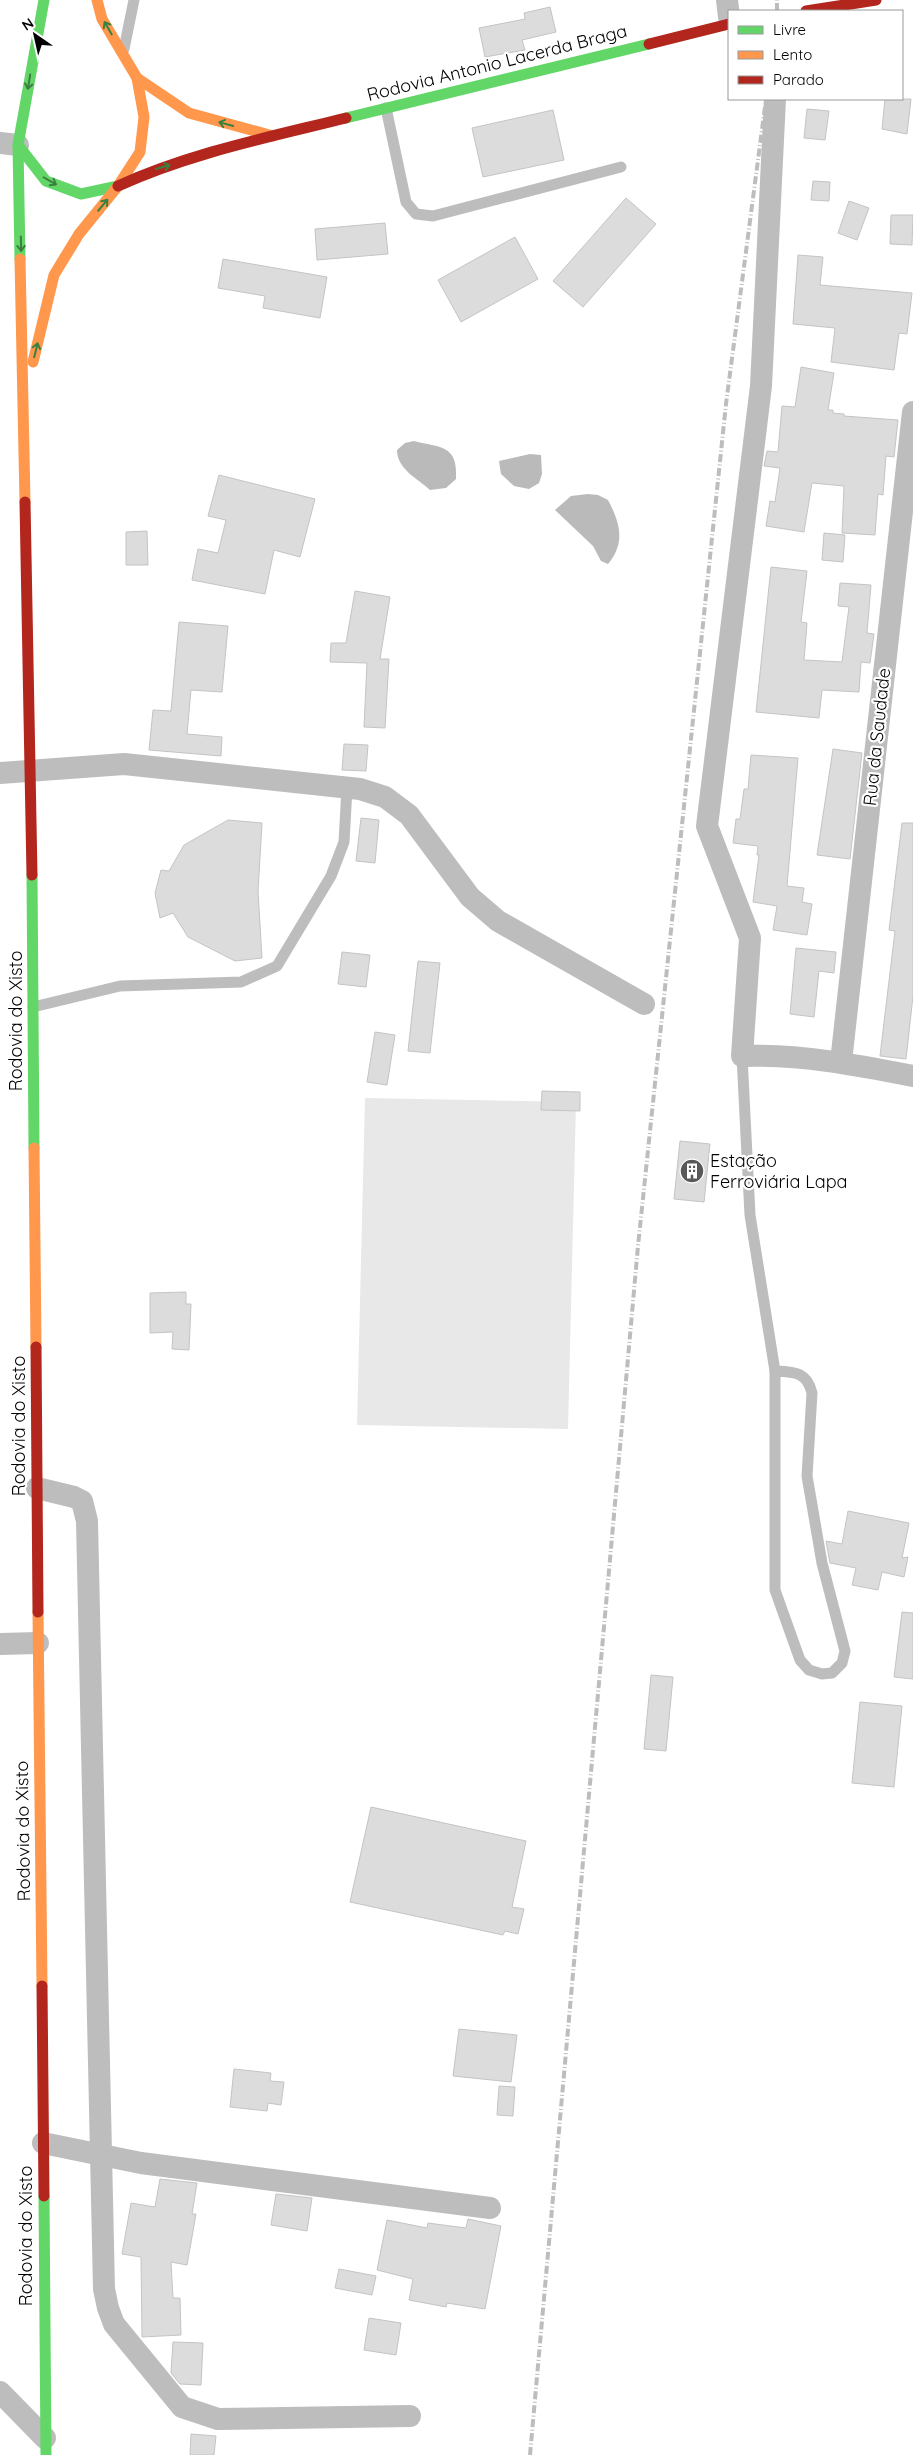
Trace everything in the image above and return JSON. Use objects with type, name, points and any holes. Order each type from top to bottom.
[{"type":"main road","name":"Rodovia do Xisto","points":[[44,0],[9,144],[25,397],[31,772],[46,2447]]},
{"type":"main road","name":"Rodovia do Xisto","points":[[25,397],[54,275],[79,234],[118,186],[140,152],[144,116],[137,78],[102,18],[97,0]]},
{"type":"main road","points":[[812,10],[876,0]]},
{"type":"main road","name":"Rodovia Antonio Lacerda Braga","points":[[118,186],[151,171],[273,136],[728,24]]},
{"type":"main road","name":"Rodovia Antonio Lacerda Braga","points":[[137,78],[189,113],[273,136]]},
{"type":"main road","points":[[9,144],[46,181],[81,194],[118,186]]},
{"type":"street","points":[[775,100],[761,386],[707,826],[750,938],[742,1056],[762,1055],[841,1062],[913,1076]]},
{"type":"street","name":"Rua da Saudade","points":[[841,1062],[913,412]]},
{"type":"street","points":[[0,773],[124,764],[347,788],[385,797],[409,815],[470,896],[498,921],[644,1004]]},
{"type":"street","points":[[37,1488],[74,1496],[82,1501],[87,1521],[103,2155],[104,2289],[114,2324],[182,2407],[218,2418],[410,2416]]},
{"type":"street","points":[[0,1644],[38,1643]]},
{"type":"street","points":[[43,2143],[141,2162],[490,2208]]},
{"type":"street","points":[[0,2392],[46,2447]]},
{"type":"lane","points":[[123,53],[134,0]]},
{"type":"lane","points":[[386,108],[406,202],[416,214],[433,216],[621,167]]},
{"type":"lane","points":[[33,1007],[120,986],[241,982],[278,966],[331,876],[344,842],[347,788]]},
{"type":"lane","points":[[742,1056],[750,1214],[775,1371],[775,1590],[800,1660],[809,1670],[822,1674],[832,1673],[842,1663],[845,1651],[822,1563],[810,1502],[807,1476],[812,1394],[809,1381],[800,1374],[775,1371]]},
{"type":"shaded area","points":[[414,441],[446,449],[450,453],[454,459],[456,479],[446,488],[430,490],[400,463],[397,450],[405,443]]},
{"type":"shaded area","points":[[530,454],[541,455],[542,474],[539,483],[529,489],[514,486],[501,474],[499,461]]},
{"type":"shaded area","points":[[598,495],[608,500],[616,517],[619,540],[614,556],[608,564],[601,561],[593,546],[555,510],[571,496]]},
{"type":"shaded area","points":[[365,1098],[576,1102],[568,1429],[357,1425]]},
{"type":"building","points":[[550,7],[556,32],[522,40],[525,50],[485,57],[479,28],[525,19],[524,13]]},
{"type":"building","points":[[911,99],[907,134],[882,129],[885,100]]},
{"type":"building","points":[[807,109],[829,111],[825,140],[804,138]]},
{"type":"building","points":[[553,110],[564,160],[483,177],[472,128]]},
{"type":"building","points":[[813,181],[830,182],[829,201],[811,200]]},
{"type":"building","points":[[626,198],[656,224],[583,307],[553,281]]},
{"type":"building","points":[[849,201],[869,208],[857,240],[838,233]]},
{"type":"building","points":[[891,215],[913,215],[912,245],[890,244]]},
{"type":"building","points":[[385,223],[388,254],[317,260],[315,229]]},
{"type":"building","points":[[515,237],[538,279],[461,322],[438,280]]},
{"type":"building","points":[[798,255],[823,257],[820,285],[912,293],[907,334],[899,333],[894,370],[831,362],[835,328],[793,324]]},
{"type":"building","points":[[223,259],[327,277],[320,318],[263,308],[265,296],[218,288]]},
{"type":"building","points":[[801,367],[834,373],[828,410],[833,410],[833,413],[844,414],[844,416],[898,420],[894,457],[886,456],[883,495],[878,494],[875,535],[842,533],[844,486],[812,483],[804,532],[766,526],[770,501],[775,502],[780,468],[764,466],[767,451],[778,452],[782,406],[795,407]]},
{"type":"building","points":[[219,475],[315,499],[300,557],[274,550],[265,594],[192,580],[198,549],[218,553],[226,520],[208,516]]},
{"type":"building","points":[[147,531],[148,565],[126,565],[126,532]]},
{"type":"building","points":[[824,533],[845,535],[843,562],[822,560]]},
{"type":"building","points":[[771,567],[807,571],[801,622],[807,623],[804,660],[842,662],[849,607],[838,606],[840,583],[871,585],[867,633],[874,634],[870,663],[861,662],[859,692],[822,690],[819,718],[756,712]]},
{"type":"building","points":[[355,591],[390,597],[380,659],[389,659],[385,728],[364,727],[367,663],[330,662],[331,643],[346,643]]},
{"type":"building","points":[[179,622],[228,626],[222,692],[191,690],[187,734],[222,737],[221,756],[149,750],[153,710],[171,711]]},
{"type":"building","points":[[344,744],[368,745],[366,771],[342,770]]},
{"type":"building","points":[[833,749],[862,753],[850,859],[817,855]]},
{"type":"building","points":[[751,755],[798,758],[787,886],[804,888],[802,902],[812,904],[807,935],[773,930],[777,906],[753,902],[759,855],[757,855],[758,846],[733,843],[736,819],[740,819],[744,789],[748,789]]},
{"type":"building","points":[[361,818],[379,820],[375,863],[356,861]]},
{"type":"building","points":[[228,820],[262,823],[258,891],[262,958],[235,961],[188,937],[173,913],[160,918],[155,893],[161,870],[169,871],[184,845]]},
{"type":"building","points":[[902,823],[913,823],[913,996],[906,1059],[880,1056],[895,931],[889,930]]},
{"type":"building","points":[[796,948],[836,952],[834,973],[819,971],[814,1017],[790,1014]]},
{"type":"building","points":[[342,952],[370,955],[366,987],[338,984]]},
{"type":"building","points":[[418,961],[440,963],[430,1053],[408,1051]]},
{"type":"building","points":[[375,1032],[395,1035],[387,1085],[367,1082]]},
{"type":"building","points":[[542,1091],[580,1092],[580,1111],[541,1110]]},
{"type":"building","name":"Estação Ferroviária Lapa","points":[[680,1141],[710,1144],[704,1202],[674,1199]]},
{"type":"building","points":[[186,1292],[186,1304],[191,1304],[189,1350],[172,1349],[173,1332],[150,1333],[150,1293]]},
{"type":"building","points":[[848,1511],[909,1523],[902,1558],[908,1557],[904,1577],[882,1572],[878,1590],[852,1585],[856,1568],[830,1563],[826,1541],[842,1544]]},
{"type":"building","points":[[902,1612],[913,1613],[913,1679],[894,1677]]},
{"type":"building","points":[[651,1675],[673,1677],[666,1751],[644,1749]]},
{"type":"building","points":[[860,1702],[902,1706],[894,1787],[852,1783]]},
{"type":"building","points":[[371,1807],[526,1841],[512,1907],[524,1909],[518,1934],[505,1931],[503,1935],[350,1902]]},
{"type":"building","points":[[459,2029],[517,2035],[511,2082],[453,2076]]},
{"type":"building","points":[[234,2069],[271,2073],[270,2081],[284,2082],[281,2105],[268,2103],[267,2111],[230,2107]]},
{"type":"building","points":[[499,2086],[515,2087],[513,2116],[497,2115]]},
{"type":"building","points":[[160,2179],[197,2183],[192,2214],[196,2214],[187,2265],[171,2262],[173,2298],[180,2298],[181,2335],[142,2337],[141,2257],[122,2254],[131,2203],[155,2207]]},
{"type":"building","points":[[276,2194],[312,2198],[307,2231],[271,2225]]},
{"type":"building","points":[[468,2219],[501,2226],[485,2309],[447,2303],[446,2307],[409,2300],[413,2279],[377,2270],[387,2220],[427,2228],[428,2223],[466,2228]]},
{"type":"building","points":[[339,2269],[376,2276],[372,2295],[335,2288]]},
{"type":"building","points":[[369,2318],[401,2323],[396,2355],[364,2350]]},
{"type":"building","points":[[173,2342],[203,2343],[201,2385],[180,2384],[171,2373]]},
{"type":"building","points":[[191,2434],[216,2436],[214,2455],[190,2455]]},
{"type":"railway","points":[[777,0],[777,10]]},
{"type":"railway","points":[[530,2455],[638,1246],[726,404],[766,100]]},
{"type":"traffic: fast","points":[[20,259],[18,145],[44,0]]},
{"type":"traffic: fast","points":[[346,118],[649,44]]},
{"type":"traffic: fast","points":[[18,145],[46,181],[81,194],[118,186]]},
{"type":"traffic: fast","points":[[32,875],[34,1148]]},
{"type":"traffic: fast","points":[[44,2196],[46,2455]]},
{"type":"traffic: slow","points":[[33,362],[54,275],[79,234],[118,186],[140,152],[144,117],[137,78],[102,19],[97,0]]},
{"type":"traffic: slow","points":[[137,78],[189,113],[273,136]]},
{"type":"traffic: slow","points":[[20,259],[25,502]]},
{"type":"traffic: slow","points":[[34,1148],[36,1347]]},
{"type":"traffic: slow","points":[[38,1612],[42,1986]]},
{"type":"traffic: jam","points":[[812,10],[876,0]]},
{"type":"traffic: jam","points":[[649,44],[728,24]]},
{"type":"traffic: jam","points":[[118,186],[145,174],[202,155],[346,118]]},
{"type":"traffic: jam","points":[[25,502],[32,875]]},
{"type":"traffic: jam","points":[[36,1347],[38,1612]]},
{"type":"traffic: jam","points":[[42,1986],[44,2196]]},
{"type":"place","name":"Estação Ferroviária Lapa","points":[[692,1171]]}]
